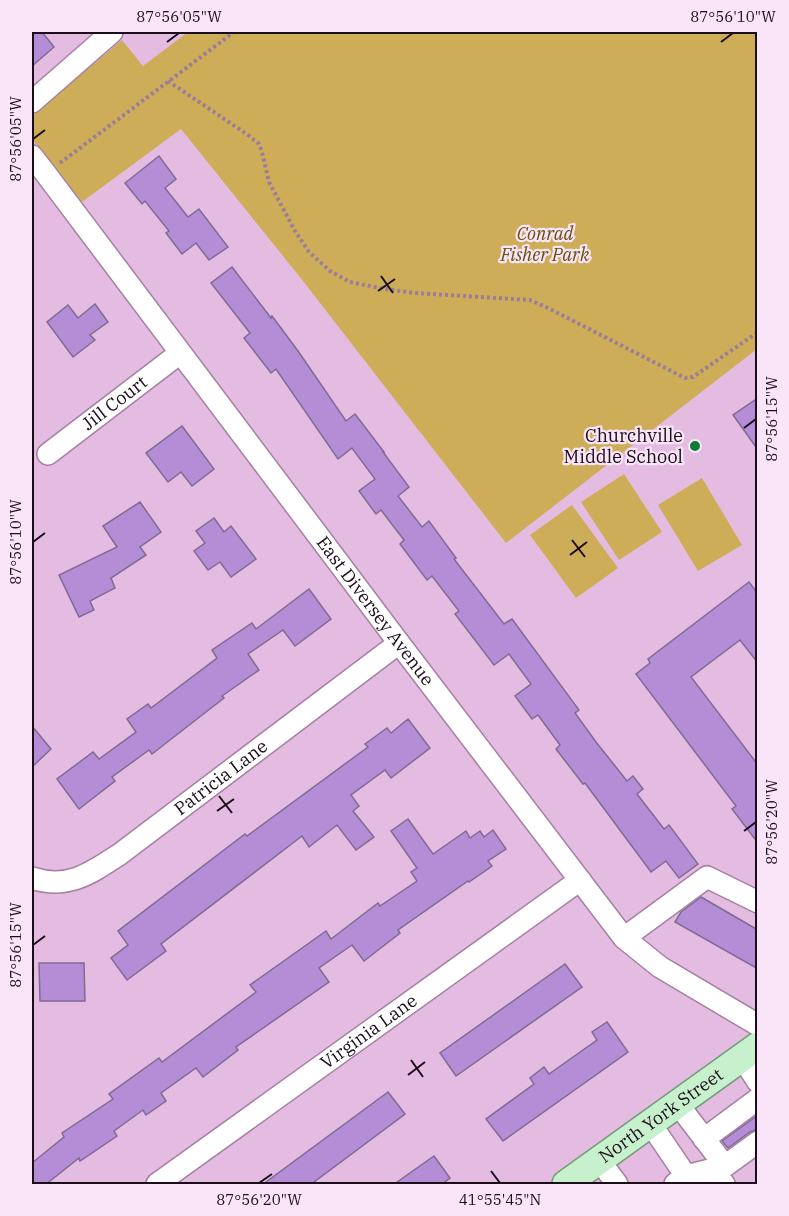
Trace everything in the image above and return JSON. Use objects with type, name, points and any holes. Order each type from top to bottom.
[{"type":"main road","name":"North York Street","points":[[566,1185],[750,1052]]},
{"type":"street","points":[[32,102],[112,32]]},
{"type":"street","name":"East Diversey Avenue","points":[[32,156],[624,938],[660,967],[758,1025]]},
{"type":"street","name":"Jill Court","points":[[48,454],[180,353]]},
{"type":"street","name":"Patricia Lane","points":[[32,878],[42,882],[58,883],[75,880],[96,870],[399,643]]},
{"type":"street","points":[[624,938],[707,877],[758,902]]},
{"type":"street","name":"Virginia Lane","points":[[157,1185],[580,880]]},
{"type":"street","points":[[750,1052],[758,1082]]},
{"type":"street","points":[[704,1139],[758,1099]]},
{"type":"street","points":[[677,1103],[725,1166],[758,1142]]},
{"type":"street","points":[[650,1123],[680,1180],[710,1170],[724,1185]]},
{"type":"street","points":[[599,1160],[617,1185]]},
{"type":"path","points":[[46,174],[234,32]]},
{"type":"path","points":[[168,81],[259,144],[269,182],[295,231],[309,252],[330,272],[350,282],[415,293],[530,300],[685,378],[693,377],[758,332]]},
{"type":"green space","name":"Conrad Fisher Park","points":[[188,32],[757,32],[757,349],[506,543],[303,281],[181,129],[82,202],[32,139],[32,116],[122,40],[143,66]]},
{"type":"green space","points":[[624,474],[662,532],[619,560],[581,502]]},
{"type":"green space","points":[[702,478],[742,545],[698,571],[658,505]]},
{"type":"green space","points":[[572,505],[618,568],[576,598],[530,535]]},
{"type":"building","points":[[32,32],[42,32],[54,47],[32,66]]},
{"type":"building","points":[[159,156],[176,179],[165,188],[188,217],[199,209],[228,247],[209,260],[196,243],[182,254],[166,233],[169,231],[145,201],[142,204],[125,183]]},
{"type":"building","points":[[232,267],[298,351],[346,421],[355,414],[384,452],[409,487],[398,496],[422,527],[429,521],[456,558],[454,559],[504,624],[512,619],[579,710],[575,713],[596,742],[627,781],[633,776],[643,789],[637,794],[664,829],[669,825],[698,864],[679,878],[666,861],[651,872],[585,783],[583,784],[556,749],[560,745],[538,715],[532,719],[515,696],[531,684],[509,654],[494,665],[455,614],[459,611],[432,576],[427,580],[400,544],[404,540],[381,510],[376,514],[359,491],[375,479],[352,448],[338,459],[276,369],[271,373],[244,338],[250,333],[211,283]]},
{"type":"building","points":[[95,304],[108,322],[90,335],[95,340],[73,357],[47,322],[68,305],[78,318]]},
{"type":"building","points":[[758,398],[758,450],[733,415]]},
{"type":"building","points":[[182,426],[214,469],[192,486],[181,472],[168,482],[146,453]]},
{"type":"building","points":[[140,502],[161,532],[140,547],[146,555],[111,578],[115,588],[90,601],[94,610],[79,617],[59,575],[117,547],[103,526]]},
{"type":"building","points":[[214,518],[224,532],[231,526],[256,559],[231,577],[220,562],[208,570],[194,551],[205,543],[196,531]]},
{"type":"building","points":[[749,582],[758,594],[758,663],[740,640],[691,677],[758,765],[758,843],[732,809],[736,806],[636,674],[650,663],[648,659]]},
{"type":"building","points":[[309,589],[331,619],[295,646],[283,630],[248,654],[259,670],[222,696],[224,698],[152,754],[149,750],[112,777],[115,781],[79,809],[57,779],[93,752],[99,759],[136,732],[127,719],[148,704],[151,708],[217,658],[212,650],[252,623],[256,629]]},
{"type":"building","points":[[408,719],[430,748],[391,778],[385,770],[351,795],[359,806],[353,811],[374,837],[356,850],[337,825],[309,847],[302,836],[161,944],[166,951],[127,980],[111,958],[128,945],[118,931],[245,834],[247,836],[368,747],[365,744],[387,728],[391,733]]},
{"type":"building","points":[[32,726],[51,749],[32,767]]},
{"type":"building","points":[[408,819],[433,854],[466,831],[470,838],[480,831],[484,837],[493,830],[506,849],[488,861],[492,866],[398,930],[400,933],[364,961],[352,945],[319,968],[329,982],[236,1047],[238,1050],[203,1077],[196,1068],[161,1093],[166,1101],[146,1115],[143,1110],[114,1131],[117,1136],[80,1161],[79,1158],[45,1185],[32,1185],[32,1163],[64,1137],[62,1133],[113,1099],[109,1094],[159,1058],[162,1062],[256,992],[250,985],[326,931],[331,939],[378,903],[380,906],[417,881],[411,872],[417,868],[391,831]]},
{"type":"building","points":[[701,897],[758,930],[758,969],[675,922],[681,912]]},
{"type":"building","points":[[39,963],[84,963],[85,1001],[40,1001]]},
{"type":"building","points":[[565,964],[582,987],[456,1076],[440,1053]]},
{"type":"building","points":[[607,1022],[628,1052],[503,1141],[486,1119],[534,1084],[530,1078],[544,1067],[549,1074],[597,1040],[592,1032]]},
{"type":"building","points":[[388,1092],[405,1114],[310,1185],[262,1185]]},
{"type":"building","points":[[758,1115],[758,1129],[728,1148],[722,1141]]},
{"type":"building","points":[[434,1156],[450,1178],[441,1185],[393,1185]]},
{"type":"place","name":"Churchville Middle School","points":[[695,446]]}]
